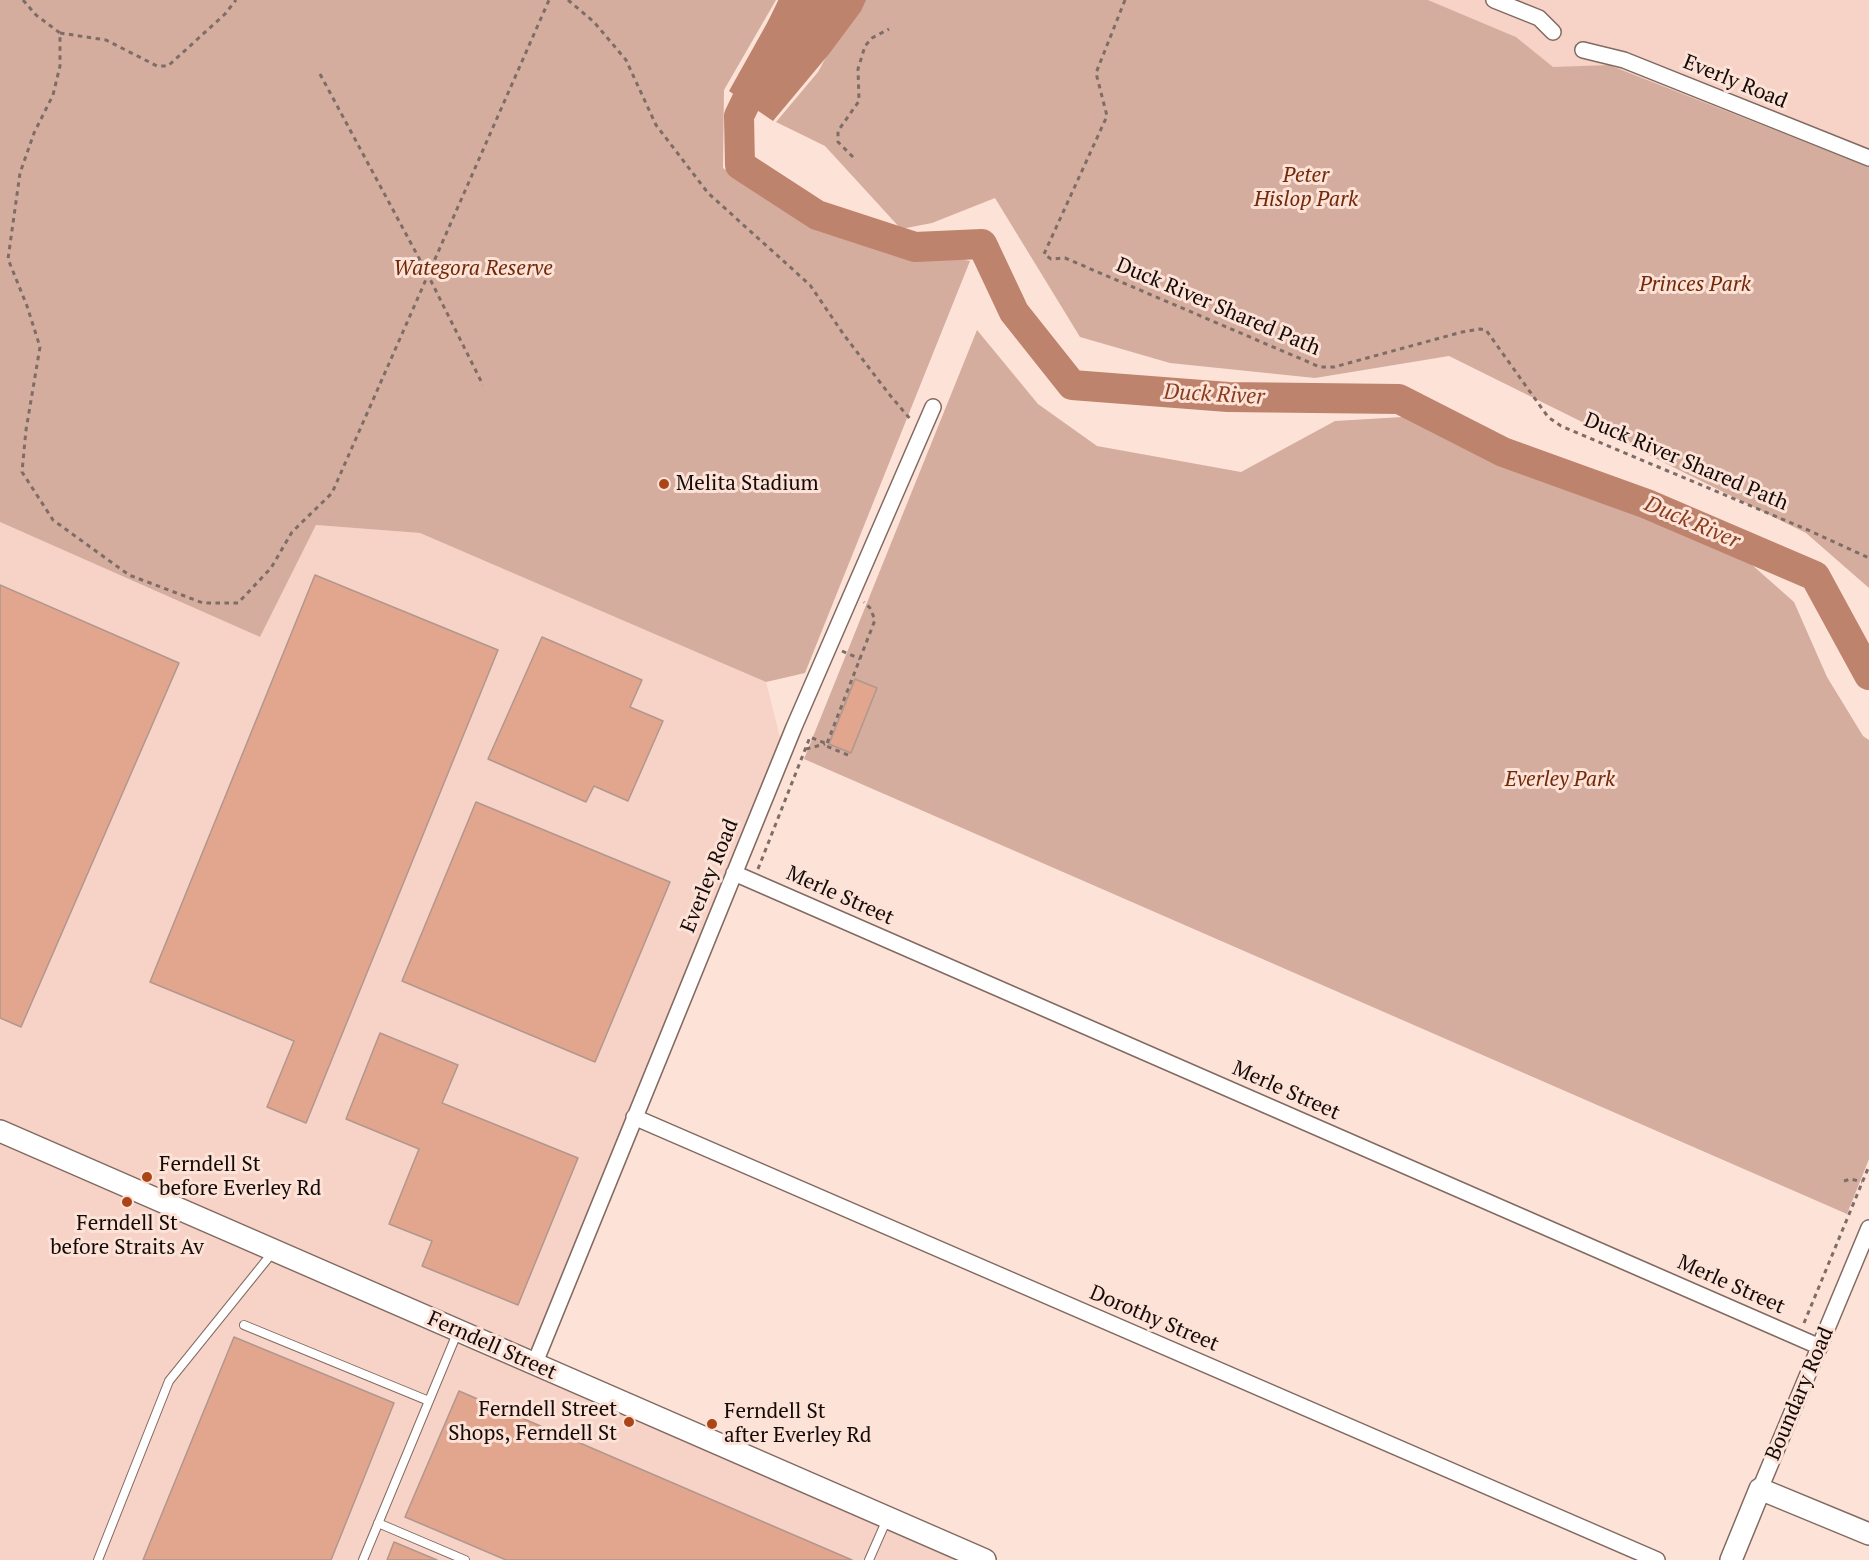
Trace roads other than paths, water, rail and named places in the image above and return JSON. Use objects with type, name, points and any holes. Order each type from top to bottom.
[{"type":"main road","name":"Ferndell Street","points":[[0,1131],[985,1560]]},
{"type":"main road","points":[[1760,1489],[1869,1534]]},
{"type":"main road","name":"Boundary Road","points":[[1731,1560],[1760,1489]]},
{"type":"street","points":[[1494,0],[1539,18],[1553,32]]},
{"type":"street","name":"Everly Road","points":[[1583,50],[1624,60],[1869,158]]},
{"type":"street","name":"Everley Road","points":[[534,1365],[794,727],[933,406]]},
{"type":"street","name":"Merle Street","points":[[734,873],[1820,1347]]},
{"type":"street","name":"Dorothy Street","points":[[634,1117],[1657,1560]]},
{"type":"street","name":"Boundary Road","points":[[1760,1489],[1869,1228]]},
{"type":"lane","points":[[98,1560],[169,1381],[275,1250]]},
{"type":"lane","points":[[244,1325],[429,1401]]},
{"type":"lane","points":[[363,1560],[458,1331]]},
{"type":"lane","points":[[868,1560],[887,1518]]},
{"type":"lane","points":[[378,1523],[465,1560]]},
{"type":"waterway","name":"Duck River","points":[[795,0],[739,116],[740,165],[817,215],[915,247],[982,244],[1014,312],[1072,385],[1228,397],[1399,399],[1503,452],[1647,504],[1815,576],[1869,675]]},
{"type":"place","name":"Melita Stadium","points":[[664,484]]},
{"type":"place","name":"Ferndell St before Everley Rd","points":[[147,1177]]},
{"type":"place","name":"Ferndell St before Straits Av","points":[[127,1202]]},
{"type":"place","name":"Ferndell Street Shops, Ferndell St","points":[[629,1422]]},
{"type":"place","name":"Ferndell St after Everley Rd","points":[[712,1424]]},
{"type":"park label","name":"Peter Hislop Park","points":[[1306,188]]},
{"type":"park label","name":"Wategora Reserve","points":[[473,269]]},
{"type":"park label","name":"Princes Park","points":[[1695,285]]},
{"type":"park label","name":"Everley Park","points":[[1560,780]]}]
